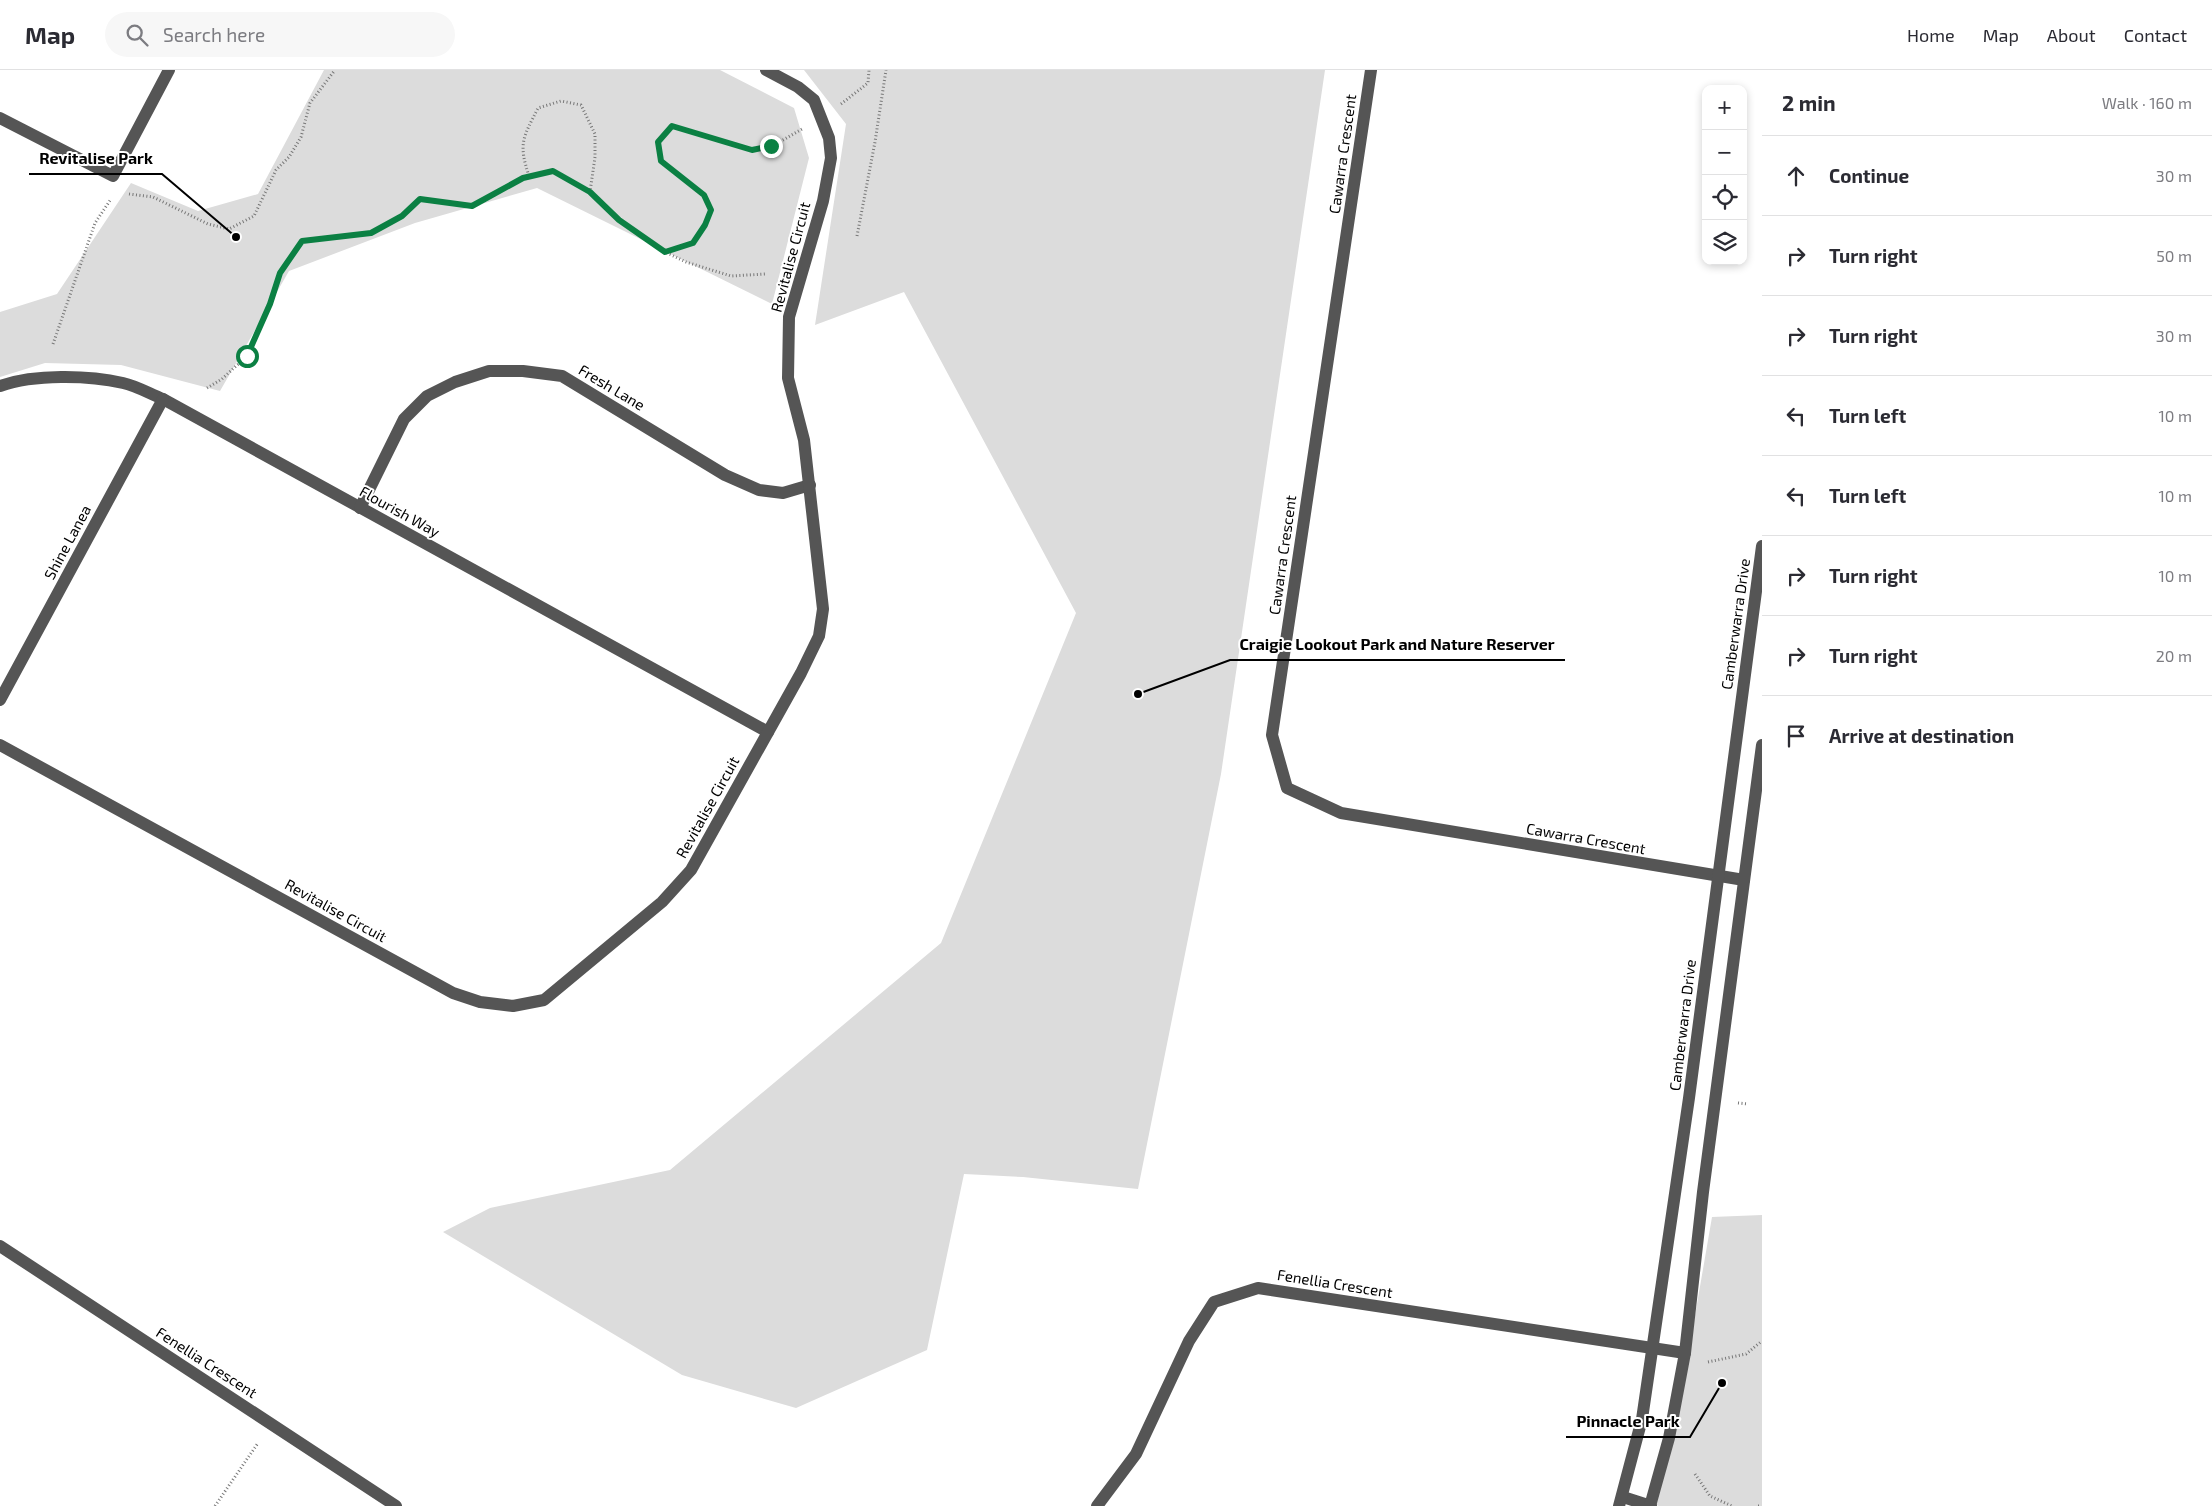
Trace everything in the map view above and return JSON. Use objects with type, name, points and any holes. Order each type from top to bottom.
[{"type":"street","points":[[0,118],[113,176],[168,70]]},
{"type":"street","name":"Revitalise Circuit","points":[[0,745],[453,993],[480,1002],[512,1006],[544,1000],[662,902],[691,870],[768,732],[819,636],[823,609],[804,440],[788,378],[789,317],[823,201],[831,158],[829,138],[814,100],[798,87],[766,70]]},
{"type":"street","name":"Cawarra Crescent","points":[[1371,70],[1272,735],[1287,788],[1341,813],[1744,880]]},
{"type":"street","name":"Fresh Lane","points":[[360,508],[404,419],[427,396],[455,382],[489,372],[523,371],[562,376],[725,475],[759,490],[783,493],[810,485]]},
{"type":"street","name":"Flourish Way","points":[[0,386],[42,378],[78,378],[124,383],[163,399],[768,732]]},
{"type":"street","name":"Shine Lanea","points":[[0,700],[163,399]]},
{"type":"street","name":"Camberwarra Drive","points":[[1621,1501],[1642,1419],[1689,1098],[1718,876],[1756,629],[1762,546]]},
{"type":"street","points":[[1621,1501],[1650,1506],[1669,1438],[1685,1353],[1703,1192],[1762,745]]},
{"type":"street","name":"Fenellia Crescent","points":[[0,1246],[396,1506]]},
{"type":"street","name":"Fenellia Crescent","points":[[1097,1506],[1136,1454],[1189,1341],[1214,1302],[1258,1288],[1685,1353]]},
{"type":"path","points":[[124,194],[153,197],[208,224],[229,229],[254,216],[276,170],[289,157],[301,137],[310,103],[336,70]]},
{"type":"path","points":[[849,98],[868,83],[869,70]]},
{"type":"path","points":[[857,236],[875,142],[886,70]]},
{"type":"path","points":[[528,176],[521,154],[525,134],[538,108],[561,101],[581,106],[595,134],[595,157],[590,192]]},
{"type":"path","points":[[665,252],[693,243],[705,225],[711,210],[704,195],[661,161],[658,142],[672,126],[752,150],[771,146],[792,136]]},
{"type":"path","points":[[207,388],[222,379],[247,356],[270,304],[280,273],[302,241],[371,233],[402,216],[420,199],[472,206],[528,176],[553,171],[590,192],[619,220],[665,252],[686,262],[731,276],[765,274]]},
{"type":"path","points":[[53,344],[95,223],[115,192]]},
{"type":"path","points":[[1708,1362],[1746,1354],[1762,1341]]},
{"type":"path","points":[[215,1506],[270,1424]]},
{"type":"path","points":[[1695,1474],[1710,1496],[1732,1506]]},
{"type":"shaded area","points":[[324,70],[720,70],[794,108],[809,158],[772,304],[537,188],[415,223],[289,271],[220,391],[121,365],[45,363],[0,377],[0,312],[57,294],[131,183],[198,211],[258,194]]},
{"type":"shaded area","points":[[804,70],[1325,70],[1221,774],[1138,1189],[1023,1177],[964,1174],[927,1350],[796,1408],[682,1375],[443,1232],[490,1208],[670,1170],[941,943],[1076,613],[904,292],[815,325],[846,124]]},
{"type":"shaded area","points":[[1762,1215],[1762,1506],[1659,1506],[1653,1504],[1693,1327],[1712,1217]]},
{"type":"place","name":"Revitalise Park","points":[[236,237]]},
{"type":"place","name":"Craigie Lookout Park and Nature Reserver","points":[[1138,694]]},
{"type":"place","name":"Pinnacle Park","points":[[1722,1383]]},
{"type":"route","points":[[247,356],[270,304],[280,273],[302,241],[332,236],[371,233],[402,216],[420,199],[472,206],[523,178],[553,171],[590,192],[619,220],[665,252],[693,243],[705,225],[711,210],[704,195],[661,161],[658,142],[672,126],[694,131],[752,150],[771,146]]}]
